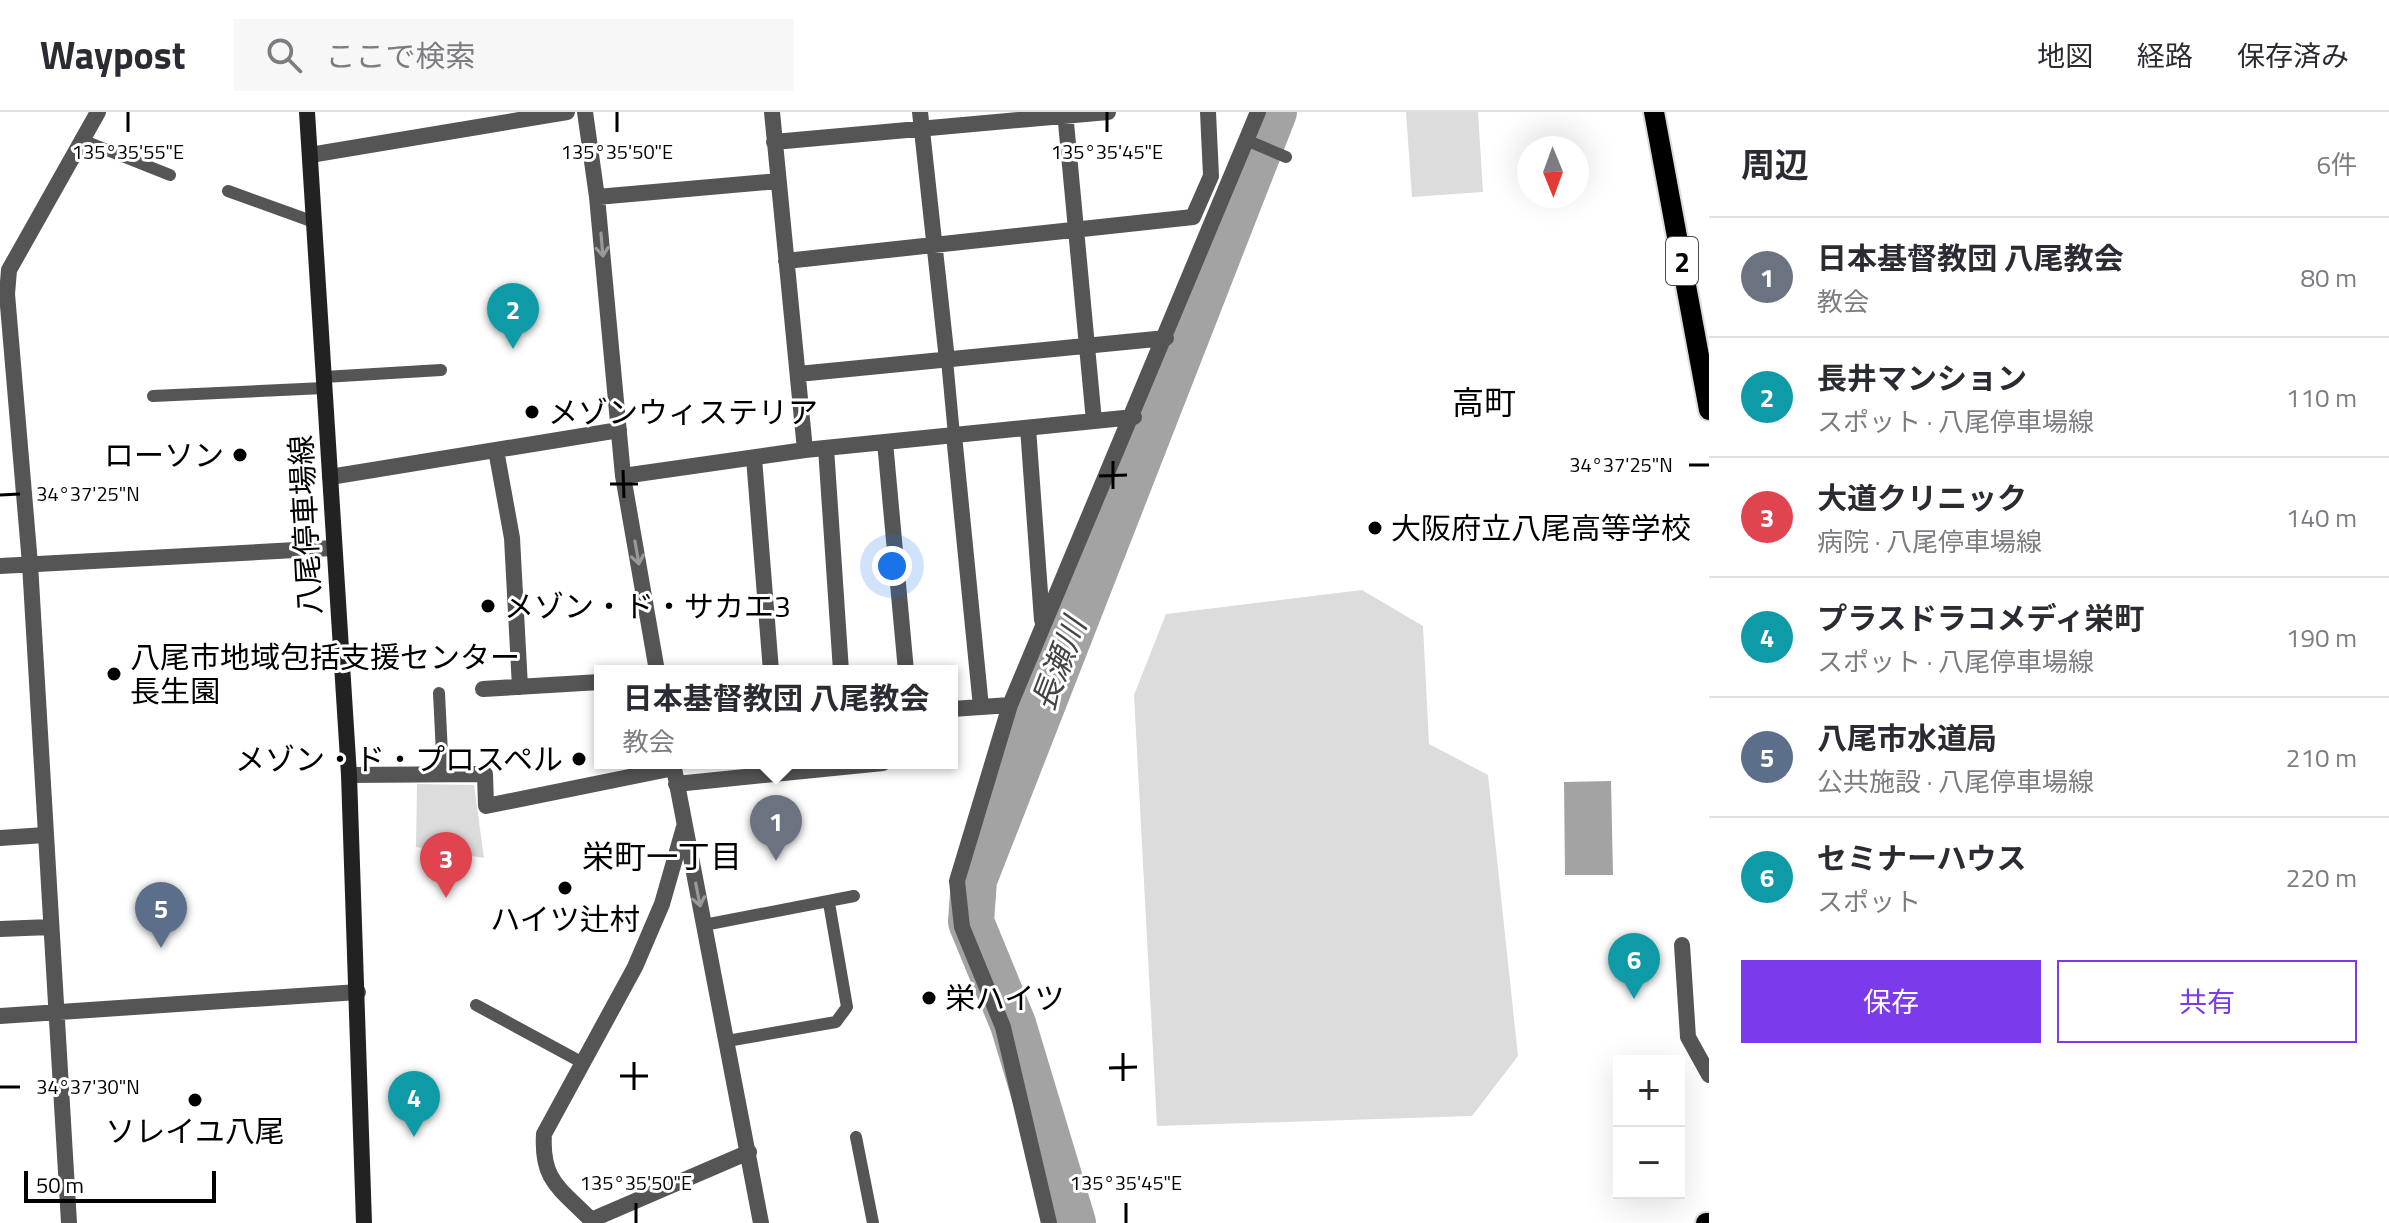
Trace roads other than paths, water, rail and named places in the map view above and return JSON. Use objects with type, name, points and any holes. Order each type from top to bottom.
[{"type":"main road","name":"八尾停車場線","points":[[307,112],[349,775],[364,1223]]},
{"type":"main road","name":"2","points":[[1654,112],[1702,334],[1709,410]]},
{"type":"street","points":[[69,1223],[54,1014],[30,564],[3,294],[9,270],[98,112]]},
{"type":"street","points":[[310,155],[567,112]]},
{"type":"street","points":[[585,112],[597,197],[623,476],[656,665]]},
{"type":"street","points":[[772,112],[805,450]]},
{"type":"street","points":[[774,142],[921,120],[1108,112]]},
{"type":"street","points":[[786,261],[1193,217],[1211,176],[1208,112]]},
{"type":"street","points":[[1049,1223],[1003,1027],[962,927],[957,881],[1010,705],[1134,417],[1258,112]]},
{"type":"street","points":[[1065,114],[1094,421]]},
{"type":"street","points":[[921,120],[947,360]]},
{"type":"street","points":[[597,197],[778,181]]},
{"type":"street","points":[[798,374],[1166,338]]},
{"type":"street","points":[[623,476],[805,450],[1134,417]]},
{"type":"street","points":[[1028,428],[1043,625]]},
{"type":"street","points":[[330,477],[619,430]]},
{"type":"street","points":[[954,435],[981,707]]},
{"type":"street","points":[[885,442],[905,665]]},
{"type":"street","points":[[826,448],[841,665]]},
{"type":"street","points":[[496,450],[512,538],[520,687]]},
{"type":"street","points":[[754,458],[771,665]]},
{"type":"street","points":[[0,566],[333,548]]},
{"type":"street","points":[[483,689],[594,682]]},
{"type":"street","points":[[958,709],[1010,705]]},
{"type":"street","points":[[349,775],[485,774],[486,806],[674,771],[726,769]]},
{"type":"street","points":[[674,771],[761,1223]]},
{"type":"street","points":[[684,827],[662,904],[635,967],[544,1134],[542,1162],[550,1178],[593,1222],[749,1152]]},
{"type":"street","points":[[0,838],[45,835]]},
{"type":"street","points":[[0,929],[50,927]]},
{"type":"street","points":[[1682,945],[1688,1037],[1709,1075]]},
{"type":"street","points":[[0,1016],[358,992]]},
{"type":"lane","points":[[82,140],[170,175]]},
{"type":"lane","points":[[1248,141],[1286,157]]},
{"type":"lane","points":[[228,191],[314,222]]},
{"type":"lane","points":[[947,360],[954,435]]},
{"type":"lane","points":[[153,396],[441,370]]},
{"type":"lane","points":[[439,693],[443,774]]},
{"type":"lane","points":[[704,925],[854,896]]},
{"type":"lane","points":[[727,1041],[836,1022],[847,1007],[829,903]]},
{"type":"lane","points":[[476,1005],[583,1063]]},
{"type":"lane","points":[[856,1137],[873,1223]]},
{"type":"waterway","name":"長瀬川","points":[[1073,1223],[1013,1024],[971,922],[974,880],[1274,112]]},
{"type":"place","name":"長井マンション","points":[[513,349]]},
{"type":"place","name":"メゾンウィステリア","points":[[532,412]]},
{"type":"place","name":"ローソン","points":[[240,455]]},
{"type":"place","name":"大阪府立八尾高等学校","points":[[1375,528]]},
{"type":"place","name":"メゾン・ド・サカエ3","points":[[488,606]]},
{"type":"place","name":"八尾市地域包括支援センター 長生園","points":[[114,674]]},
{"type":"place","name":"メゾン・ド・プロスペル","points":[[579,759]]},
{"type":"place","name":"日本基督教団 八尾教会","points":[[776,861]]},
{"type":"place","name":"ハイツ辻村","points":[[565,888]]},
{"type":"place","name":"大道クリニック","points":[[446,898]]},
{"type":"place","name":"八尾市水道局","points":[[161,948]]},
{"type":"place","name":"栄ハイツ","points":[[929,998]]},
{"type":"place","name":"セミナーハウス","points":[[1634,999]]},
{"type":"place","name":"ソレイユ八尾","points":[[195,1100]]},
{"type":"place","name":"プラスドラコメディ栄町","points":[[414,1137]]},
{"type":"district","name":"高町","points":[[1484,402]]},
{"type":"district","name":"栄町一丁目","points":[[662,856]]}]
